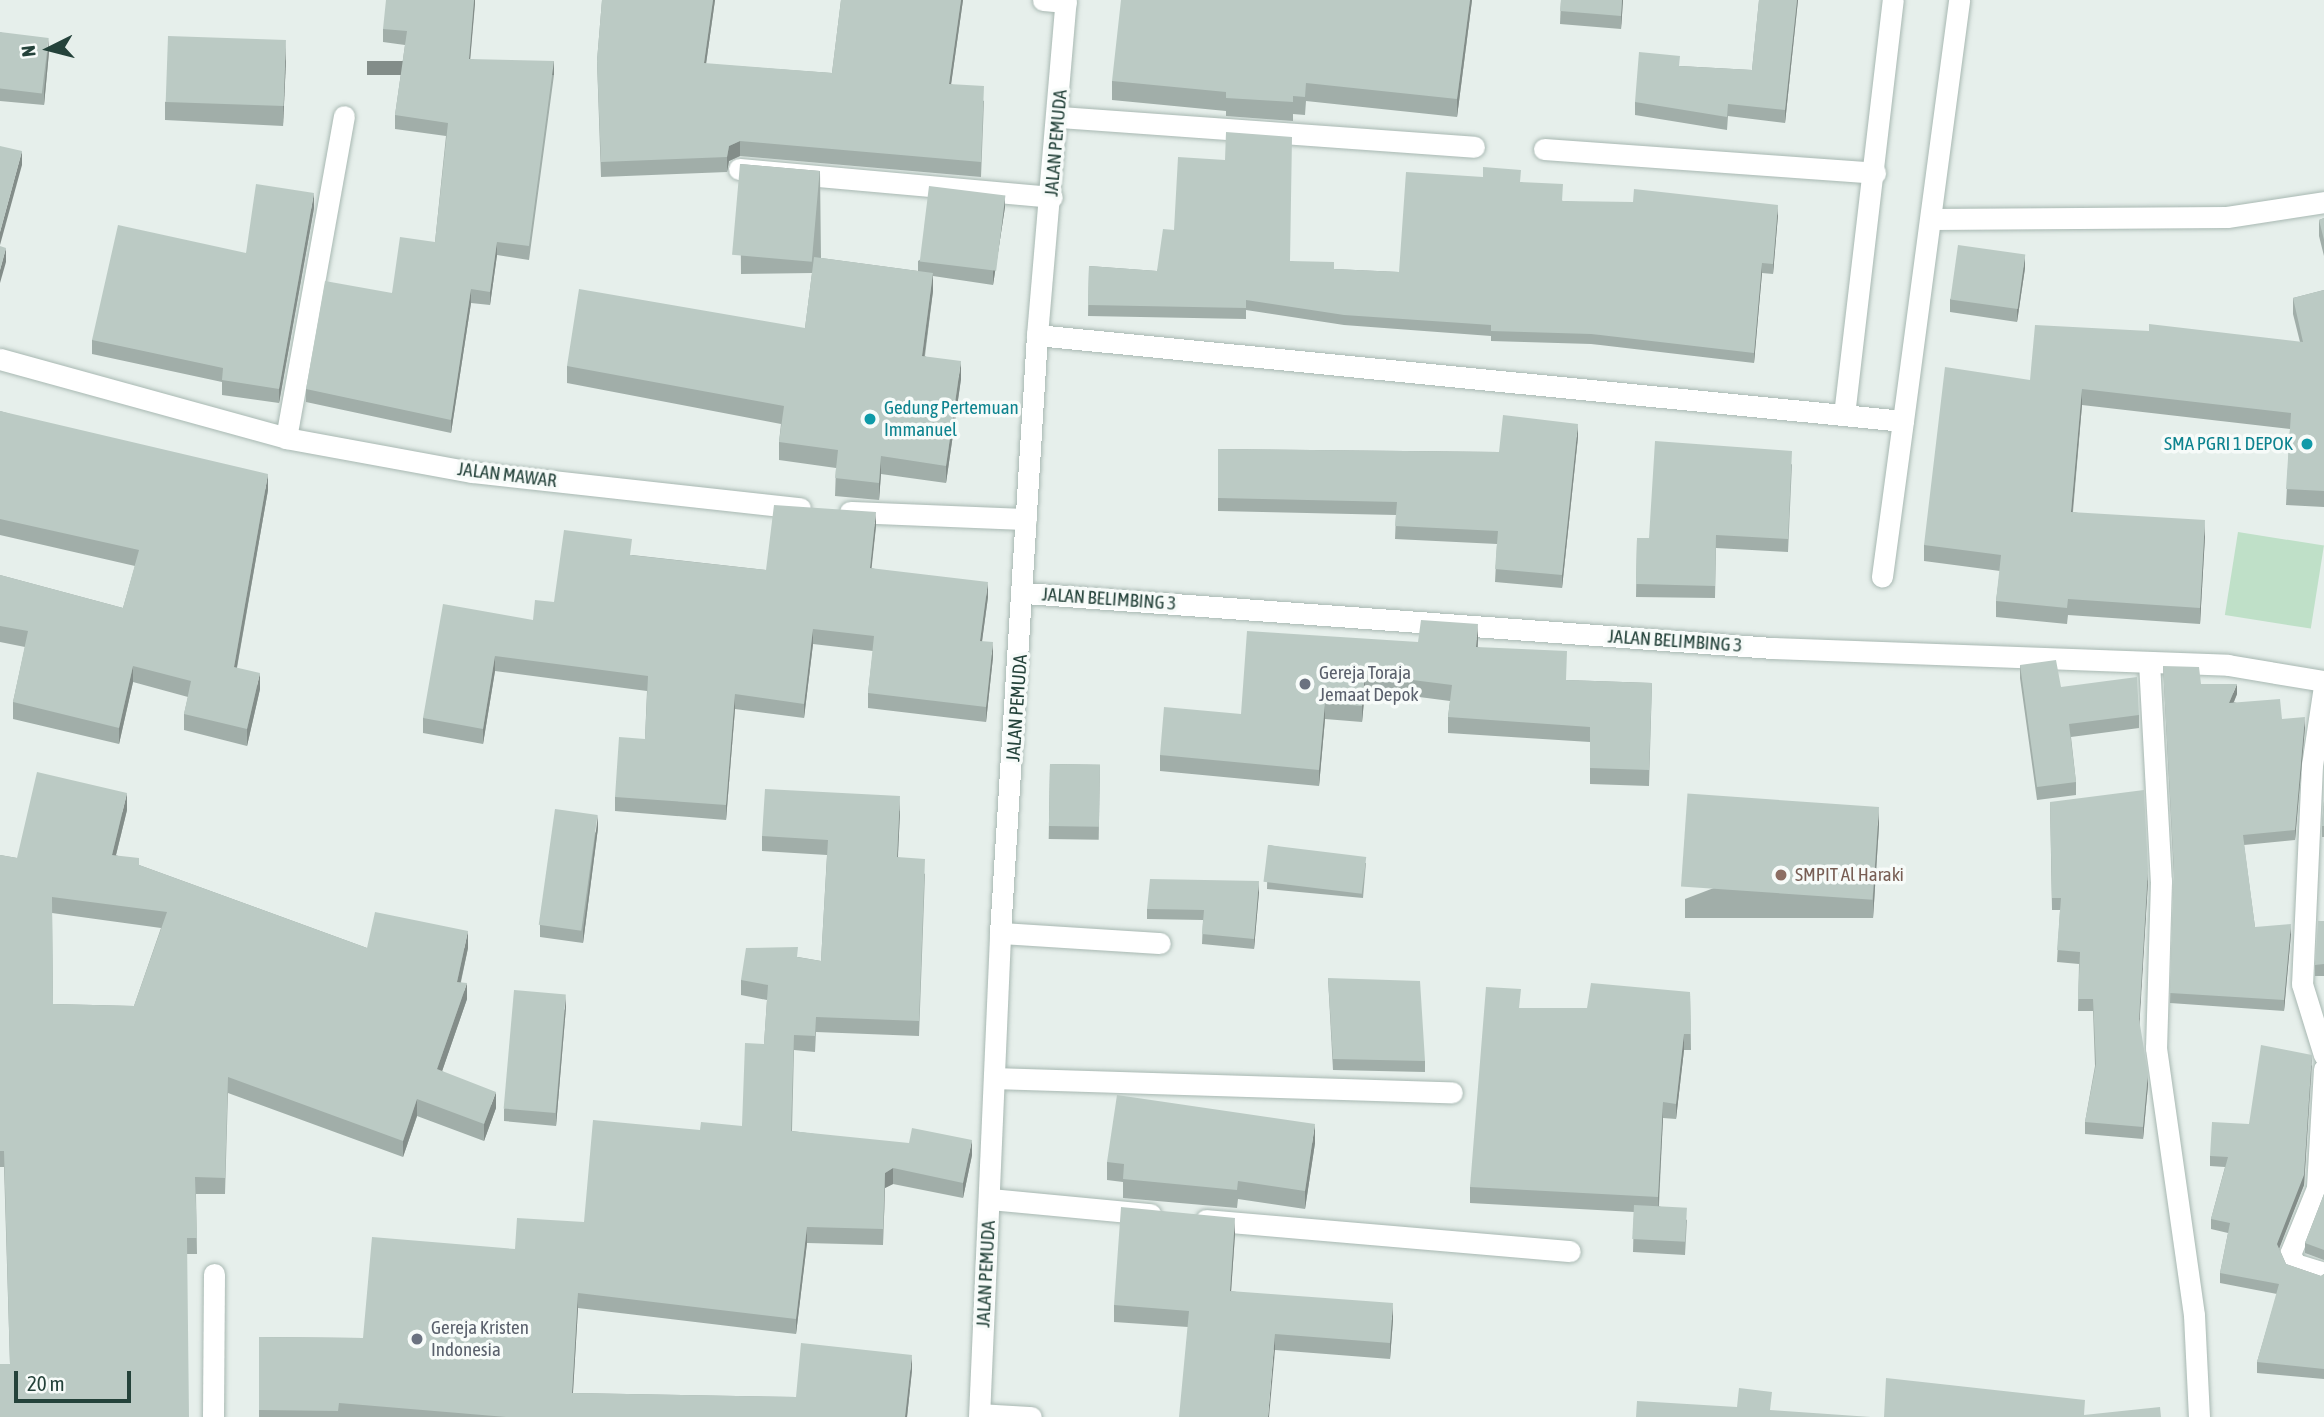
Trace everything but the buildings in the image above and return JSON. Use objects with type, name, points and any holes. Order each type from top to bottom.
[{"type":"street","points":[[1043,0],[1066,1]]},
{"type":"street","points":[[1844,415],[1875,173],[1893,0]]},
{"type":"street","points":[[1882,577],[1932,219],[1959,0]]},
{"type":"street","name":"JALAN PEMUDA","points":[[979,1416],[1000,933],[1025,593],[1026,519],[1037,335],[1060,117],[1066,1]]},
{"type":"street","points":[[286,439],[344,116]]},
{"type":"street","points":[[1060,117],[1474,147]]},
{"type":"street","points":[[1544,149],[1875,173]]},
{"type":"street","points":[[739,169],[1052,197]]},
{"type":"street","points":[[1932,219],[2227,218],[2324,202]]},
{"type":"street","points":[[1037,335],[1903,421]]},
{"type":"street","name":"JALAN MAWAR","points":[[0,359],[286,439],[472,472],[725,501],[943,520],[1026,519]]},
{"type":"street","name":"JALAN BELIMBING 3","points":[[1025,593],[1773,648],[2240,667],[2324,683]]},
{"type":"street","points":[[2149,662],[2161,881],[2156,1048],[2194,1315],[2199,1417]]},
{"type":"street","points":[[2324,683],[2312,765],[2302,984],[2324,1055]]},
{"type":"street","points":[[1000,933],[1160,943]]},
{"type":"street","points":[[2324,1069],[2317,1188],[2290,1254],[2295,1264],[2324,1273]]},
{"type":"street","points":[[995,1078],[1452,1092]]},
{"type":"street","points":[[990,1199],[1570,1251]]},
{"type":"street","points":[[213,1417],[214,1274]]},
{"type":"street","points":[[979,1416],[1031,1417]]},
{"type":"green space","points":[[2238,532],[2324,546],[2311,629],[2225,615]]},
{"type":"place","name":"Gedung Pertemuan Immanuel","points":[[870,419]]},
{"type":"place","name":"SMA PGRI 1 DEPOK","points":[[2307,444]]},
{"type":"place","name":"Gereja Toraja Jemaat Depok","points":[[1305,684]]},
{"type":"place","name":"SMPIT Al Haraki","points":[[1781,875]]},
{"type":"place","name":"Gereja Kristen Indonesia","points":[[417,1339]]}]
